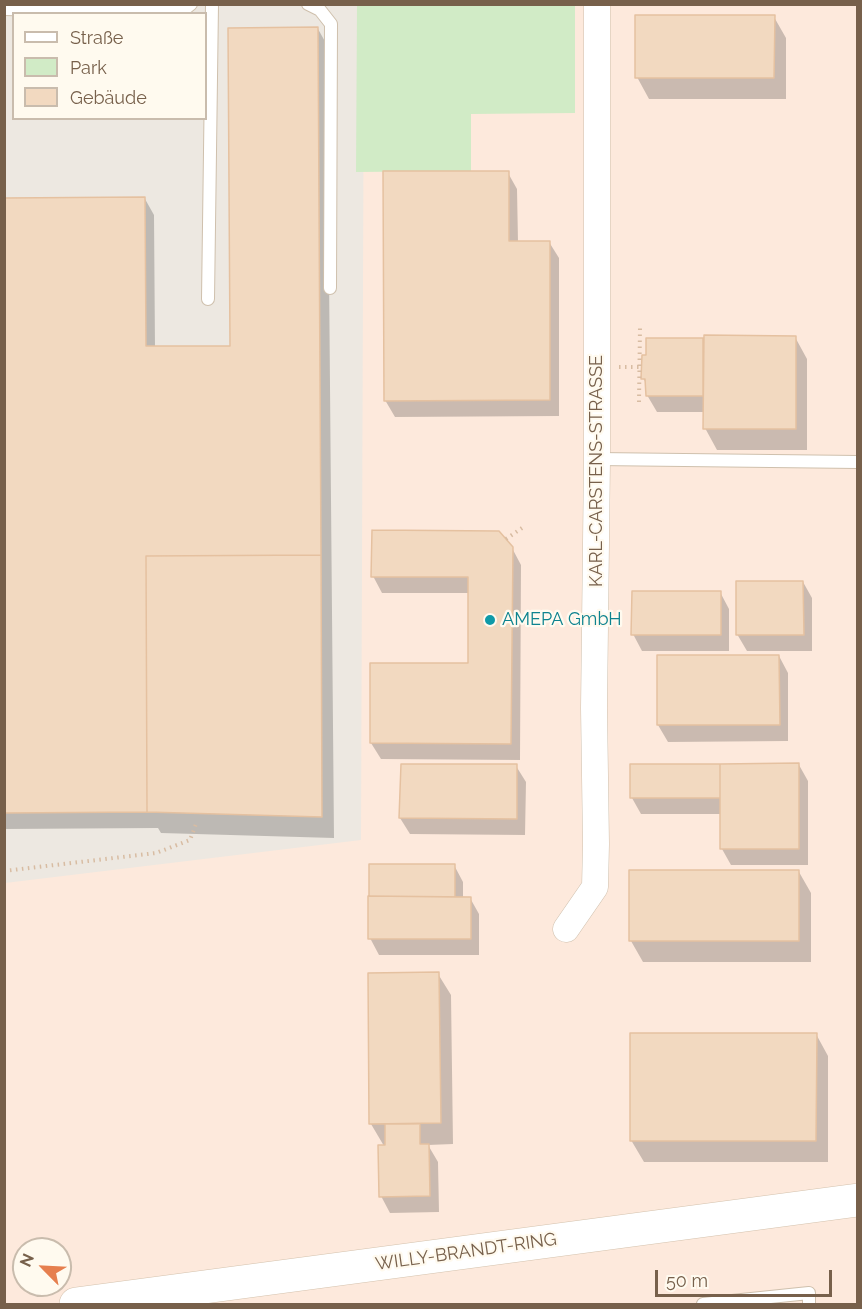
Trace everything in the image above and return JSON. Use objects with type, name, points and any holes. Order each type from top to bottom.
[{"type":"street","name":"KARL-CARSTENS-STRASSE","points":[[566,929],[594,887],[597,4]]},
{"type":"street","name":"WILLY-BRANDT-RING","points":[[76,1305],[858,1200]]},
{"type":"lane","points":[[4,9],[47,7],[181,12],[191,4]]},
{"type":"lane","points":[[208,299],[212,4]]},
{"type":"lane","points":[[308,4],[320,10],[331,24],[330,288]]},
{"type":"lane","points":[[597,459],[858,462]]},
{"type":"lane","points":[[702,1305],[809,1293],[810,1305]]},
{"type":"path","points":[[639,402],[640,328]]},
{"type":"path","points":[[506,539],[522,528]]},
{"type":"path","points":[[4,871],[156,853],[190,840],[196,824]]},
{"type":"shaded area","points":[[4,5],[364,5],[361,840],[5,883]]},
{"type":"shaded area","points":[[5,5],[857,5],[857,1304],[5,1304]]},
{"type":"green space","points":[[357,5],[575,5],[575,113],[471,114],[471,171],[356,172]]},
{"type":"building","points":[[635,15],[775,15],[774,78],[635,78]]},
{"type":"building","points":[[318,27],[321,555],[146,556],[147,812],[4,813],[4,198],[145,197],[146,346],[230,346],[228,28]]},
{"type":"building","points":[[383,171],[509,171],[509,241],[550,241],[550,400],[384,401]]},
{"type":"building","points":[[704,335],[796,336],[796,429],[703,429]]},
{"type":"building","points":[[646,338],[703,338],[703,396],[646,396],[645,379],[641,379],[642,355],[646,355]]},
{"type":"building","name":"AMEPA GmbH","points":[[372,530],[499,531],[513,547],[511,744],[370,743],[370,663],[468,663],[468,577],[371,577]]},
{"type":"building","points":[[321,555],[322,817],[147,812],[146,556]]},
{"type":"building","points":[[736,581],[803,581],[804,635],[736,635]]},
{"type":"building","points":[[632,591],[721,591],[721,635],[631,635]]},
{"type":"building","points":[[657,655],[779,655],[780,725],[657,725]]},
{"type":"building","points":[[799,763],[799,849],[720,849],[720,764]]},
{"type":"building","points":[[401,764],[517,764],[517,819],[399,818]]},
{"type":"building","points":[[630,764],[720,764],[720,798],[630,798]]},
{"type":"building","points":[[369,864],[455,864],[455,897],[369,896]]},
{"type":"building","points":[[629,870],[799,870],[799,941],[629,941]]},
{"type":"building","points":[[368,896],[471,897],[471,939],[368,939]]},
{"type":"building","points":[[439,972],[441,1123],[369,1124],[368,973]]},
{"type":"building","points":[[630,1033],[817,1033],[816,1141],[630,1141]]},
{"type":"building","points":[[385,1124],[420,1124],[420,1144],[429,1144],[430,1196],[379,1197],[378,1145],[385,1145]]},
{"type":"place","name":"AMEPA GmbH","points":[[490,620]]}]
